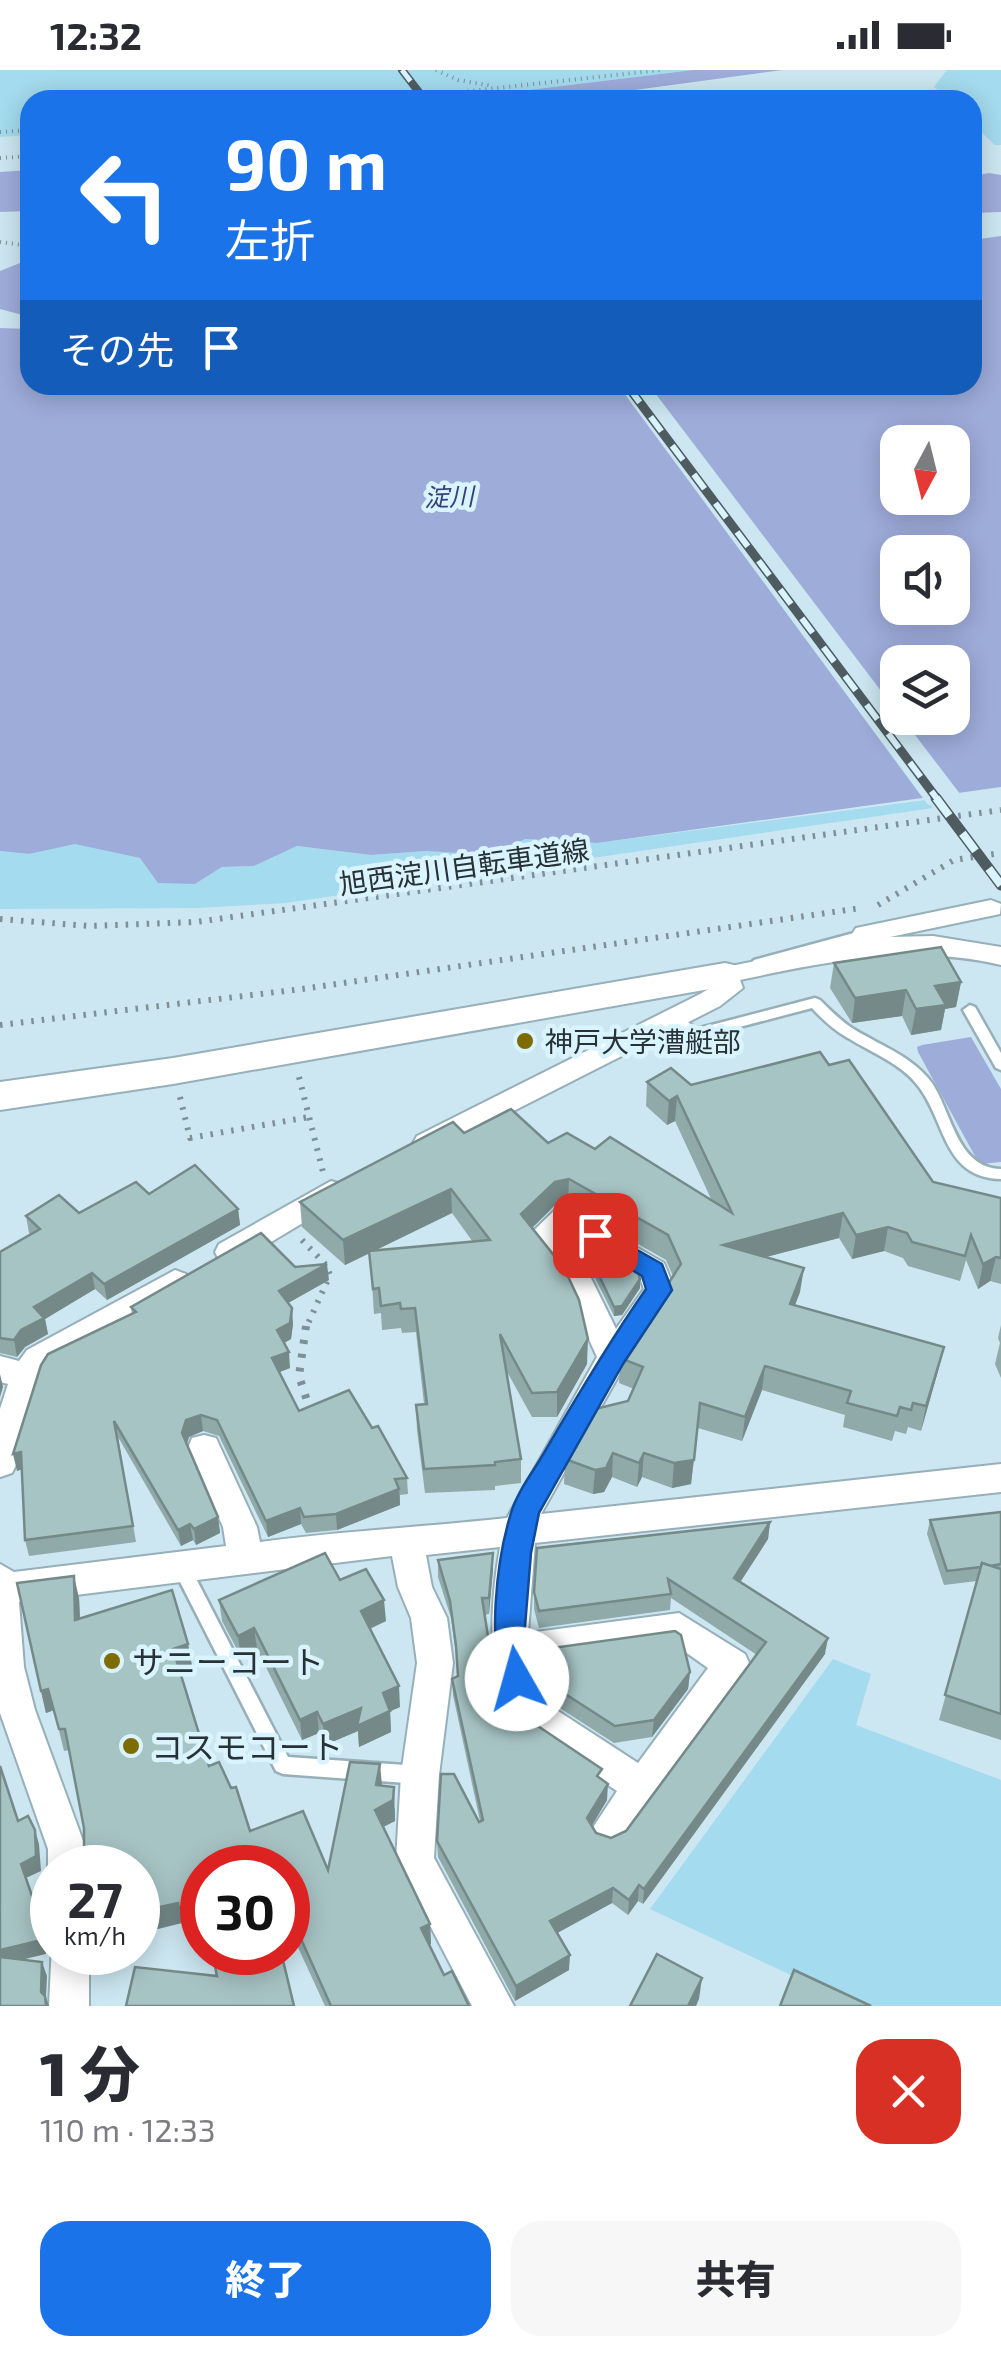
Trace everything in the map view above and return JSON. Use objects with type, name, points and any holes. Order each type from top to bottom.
[{"type":"street","points":[[864,934],[998,906]]},
{"type":"street","points":[[0,1096],[292,1052],[726,976],[794,960],[916,945],[961,946],[1001,956]]},
{"type":"street","points":[[726,976],[906,957],[946,960],[1001,976]]},
{"type":"street","points":[[404,1155],[730,988],[726,976]]},
{"type":"street","points":[[0,1463],[13,1373],[284,1222],[344,1184]]},
{"type":"street","points":[[613,1356],[525,1511],[515,1570],[512,1652],[522,1707],[640,1785]]},
{"type":"street","points":[[204,1448],[240,1526],[246,1559]]},
{"type":"street","points":[[0,1590],[381,1541],[407,1543],[1001,1478]]},
{"type":"street","points":[[407,1543],[415,1587],[429,1618],[435,1663],[420,1776],[415,1860],[494,2006]]},
{"type":"street","points":[[0,1579],[12,1736],[65,1845]]},
{"type":"street","points":[[512,1652],[679,1628],[732,1666],[640,1785],[609,1832]]},
{"type":"street","points":[[69,1975],[70,2006]]},
{"type":"lane","points":[[726,976],[776,956],[864,934]]},
{"type":"lane","points":[[676,1018],[694,1034],[815,1003],[838,1025],[902,1064],[926,1084],[970,1168],[988,1176],[1001,1174]]},
{"type":"lane","points":[[970,1010],[1001,1065]]},
{"type":"lane","points":[[182,1568],[283,1765],[420,1776]]},
{"type":"path","points":[[436,70],[468,82],[514,87]]},
{"type":"path","points":[[485,90],[660,70]]},
{"type":"path","name":"旭西淀川自転車道線","points":[[0,919],[90,926],[196,922],[1001,810]]},
{"type":"path","points":[[0,1025],[302,989],[879,905],[954,860],[1001,853]]},
{"type":"path","points":[[292,1052],[324,1172],[344,1184]]},
{"type":"path","points":[[173,1072],[190,1138],[309,1116]]},
{"type":"path","points":[[284,1222],[326,1265],[330,1275],[300,1337],[298,1389],[317,1424]]},
{"type":"shaded area","points":[[0,70],[693,70],[528,90],[20,90],[20,136],[0,137]]},
{"type":"shaded area","points":[[947,70],[1001,70],[1001,145],[995,145],[982,133],[982,90],[934,87]]},
{"type":"shaded area","points":[[926,800],[933,808],[286,903],[197,908],[0,909],[0,851],[29,854],[75,843],[140,858],[195,884],[222,867],[254,866],[297,846],[371,855],[426,851],[492,854],[525,839],[597,843]]},
{"type":"shaded area","points":[[833,1659],[871,1674],[856,1725],[1001,1780],[1001,2006],[857,2006],[650,1909]]},
{"type":"water","points":[[693,70],[783,70],[635,90],[528,90]]},
{"type":"water","points":[[20,171],[20,211],[0,212],[0,172]]},
{"type":"water","points":[[982,174],[1001,175],[1001,212],[982,213]]},
{"type":"water","name":"淀川","points":[[1001,236],[1001,787],[597,843],[525,839],[492,855],[426,851],[371,855],[297,846],[254,866],[222,867],[195,884],[158,883],[140,858],[75,844],[29,854],[0,851],[0,328],[20,329],[20,395],[982,395],[982,239]]},
{"type":"water","points":[[20,263],[20,314],[0,309],[0,271]]},
{"type":"water","points":[[971,1037],[1001,1089],[1001,1162],[981,1164],[976,1158],[918,1052],[917,1047],[922,1045]]},
{"type":"pier","points":[[625,395],[657,395],[880,690],[880,735],[915,735],[964,799],[928,805]]},
{"type":"building","points":[[941,947],[961,982],[935,986],[946,1005],[916,1009],[906,990],[855,998],[834,963]]},
{"type":"building","points":[[820,1052],[829,1065],[849,1060],[933,1182],[1001,1198],[1001,1258],[983,1264],[971,1235],[965,1256],[912,1242],[907,1233],[888,1227],[856,1235],[843,1213],[723,1245],[804,1268],[790,1304],[944,1347],[926,1406],[913,1403],[911,1410],[900,1407],[897,1416],[847,1403],[851,1391],[765,1366],[745,1417],[700,1403],[694,1460],[674,1463],[644,1453],[639,1463],[613,1453],[606,1468],[595,1470],[565,1459],[591,1410],[628,1401],[643,1367],[620,1358],[681,1264],[668,1235],[569,1179],[555,1182],[521,1214],[564,1268],[579,1300],[588,1339],[557,1392],[532,1393],[500,1334],[521,1459],[495,1465],[424,1469],[416,1405],[427,1404],[415,1308],[401,1309],[400,1303],[381,1306],[379,1288],[373,1289],[369,1251],[490,1240],[451,1189],[343,1240],[300,1202],[453,1122],[464,1133],[511,1109],[548,1143],[567,1133],[595,1149],[610,1137],[732,1213],[677,1096],[669,1101],[647,1082],[671,1068],[691,1085]]},
{"type":"building","points":[[195,1165],[238,1209],[104,1284],[92,1273],[34,1307],[44,1318],[21,1330],[14,1340],[0,1338],[0,1252],[40,1229],[26,1216],[59,1195],[79,1213],[136,1182],[149,1194]]},
{"type":"building","points":[[568,1229],[638,1272],[640,1279],[622,1306],[614,1307],[594,1265],[565,1231]]},
{"type":"building","points":[[261,1233],[295,1267],[327,1264],[279,1291],[292,1308],[290,1323],[277,1330],[289,1352],[272,1358],[299,1411],[349,1390],[372,1428],[378,1426],[407,1478],[395,1479],[399,1489],[336,1514],[304,1517],[300,1508],[266,1521],[217,1420],[201,1415],[186,1420],[182,1433],[218,1517],[194,1529],[190,1524],[178,1530],[114,1421],[133,1526],[25,1540],[21,1452],[13,1454],[48,1354],[136,1312],[131,1307]]},
{"type":"building","points":[[1001,1512],[1001,1564],[982,1563],[981,1567],[947,1571],[930,1520]]},
{"type":"building","points":[[770,1522],[734,1578],[828,1638],[644,1889],[639,1885],[629,1900],[613,1888],[550,1921],[570,1955],[516,1986],[437,1841],[441,1774],[454,1774],[479,1822],[483,1820],[452,1679],[458,1676],[456,1646],[450,1601],[438,1560],[493,1553],[489,1598],[482,1598],[492,1662],[505,1704],[602,1769],[597,1776],[608,1784],[587,1818],[596,1833],[611,1838],[626,1831],[766,1642],[668,1579],[671,1594],[539,1611],[534,1592],[537,1548]]},
{"type":"building","points":[[325,1553],[340,1580],[366,1569],[384,1600],[361,1611],[399,1686],[383,1693],[390,1711],[357,1726],[361,1708],[323,1724],[317,1712],[300,1720],[254,1628],[238,1636],[219,1600]]},
{"type":"building","points":[[982,1563],[1001,1569],[1001,1714],[945,1695]]},
{"type":"building","points":[[74,1576],[75,1620],[172,1590],[188,1644],[173,1649],[209,1766],[219,1762],[231,1788],[236,1787],[250,1831],[303,1811],[328,1870],[350,1762],[380,1764],[376,1785],[394,1787],[393,1800],[375,1810],[430,1924],[421,1928],[444,1975],[452,1971],[469,2006],[331,2006],[310,1959],[310,1845],[180,1845],[179,1908],[178,1903],[160,1907],[160,1845],[84,1845],[65,1729],[59,1729],[48,1689],[41,1691],[17,1583]]},
{"type":"building","points":[[675,1631],[681,1635],[690,1672],[654,1720],[615,1726],[542,1679],[538,1658],[546,1657],[545,1649]]},
{"type":"building","points":[[0,1766],[18,1821],[28,1816],[35,1830],[36,1845],[30,1845],[30,1859],[21,1864],[30,1890],[30,1943],[0,1950]]},
{"type":"building","points":[[657,1954],[702,1978],[688,2006],[630,2006]]},
{"type":"building","points":[[0,1957],[30,1961],[30,1975],[42,1975],[46,2006],[0,2006]]},
{"type":"building","points":[[160,1970],[180,1975],[287,1975],[294,2006],[126,2006],[133,1975],[160,1975]]},
{"type":"building","points":[[794,1970],[871,2006],[780,2006]]},
{"type":"railway","points":[[402,70],[417,90]]},
{"type":"railway","points":[[634,395],[938,800]]},
{"type":"railway","points":[[936,798],[1001,885]]},
{"type":"place","name":"神戸大学漕艇部","points":[[525,1041]]},
{"type":"place","name":"サニーコート","points":[[112,1661]]},
{"type":"place","name":"コスモコート","points":[[131,1746]]},
{"type":"route","points":[[517,1679],[510,1639],[516,1553],[525,1511],[613,1356],[660,1290],[653,1271],[595,1235]]}]
